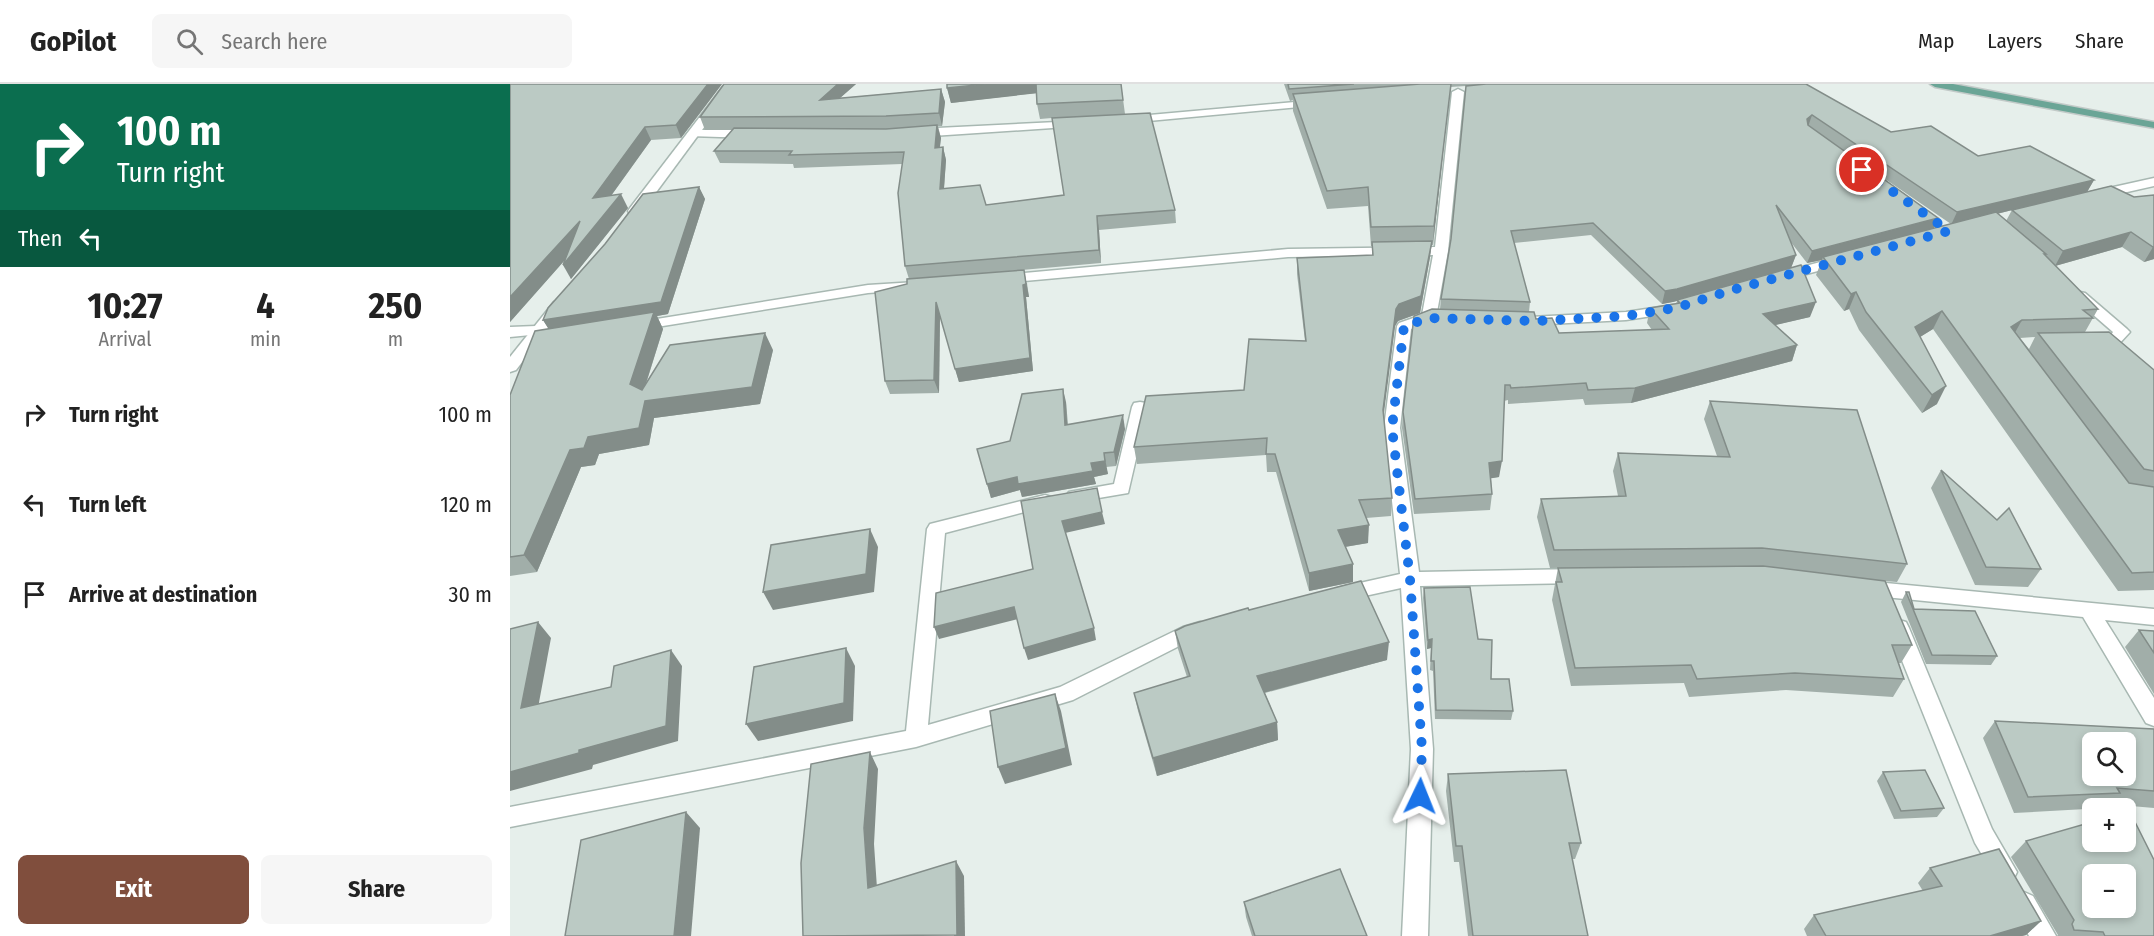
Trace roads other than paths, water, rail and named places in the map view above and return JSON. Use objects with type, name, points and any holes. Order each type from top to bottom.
[{"type":"main road","points":[[1935,84],[2154,125]]},
{"type":"street","points":[[625,225],[731,84]]},
{"type":"street","points":[[1415,936],[1422,749],[1410,579],[1392,428],[1404,326],[1435,319],[1458,92]]},
{"type":"street","points":[[1120,120],[1335,102]]},
{"type":"street","points":[[901,134],[1085,123]]},
{"type":"street","points":[[693,134],[763,134]]},
{"type":"street","points":[[2085,198],[2154,182]]},
{"type":"street","points":[[986,280],[1288,253],[1441,251]]},
{"type":"street","points":[[1766,280],[1856,256]]},
{"type":"street","points":[[2065,283],[2122,332],[2114,342],[2079,343]]},
{"type":"street","points":[[621,329],[868,289],[927,285]]},
{"type":"street","points":[[510,367],[536,331],[567,296]]},
{"type":"street","points":[[1513,321],[1626,316],[1687,305]]},
{"type":"street","points":[[510,332],[536,331]]},
{"type":"street","points":[[527,344],[550,340]]},
{"type":"street","points":[[2114,342],[2127,357]]},
{"type":"street","points":[[916,738],[936,529],[1035,502],[1122,489],[1140,407]]},
{"type":"street","points":[[1320,599],[1410,579],[1600,576]]},
{"type":"street","points":[[1849,586],[2154,617]]},
{"type":"street","points":[[1884,591],[1983,836],[2043,936]]},
{"type":"street","points":[[2090,612],[2154,717]]},
{"type":"street","points":[[510,817],[916,738],[1066,694],[1183,635],[1217,625]]}]
